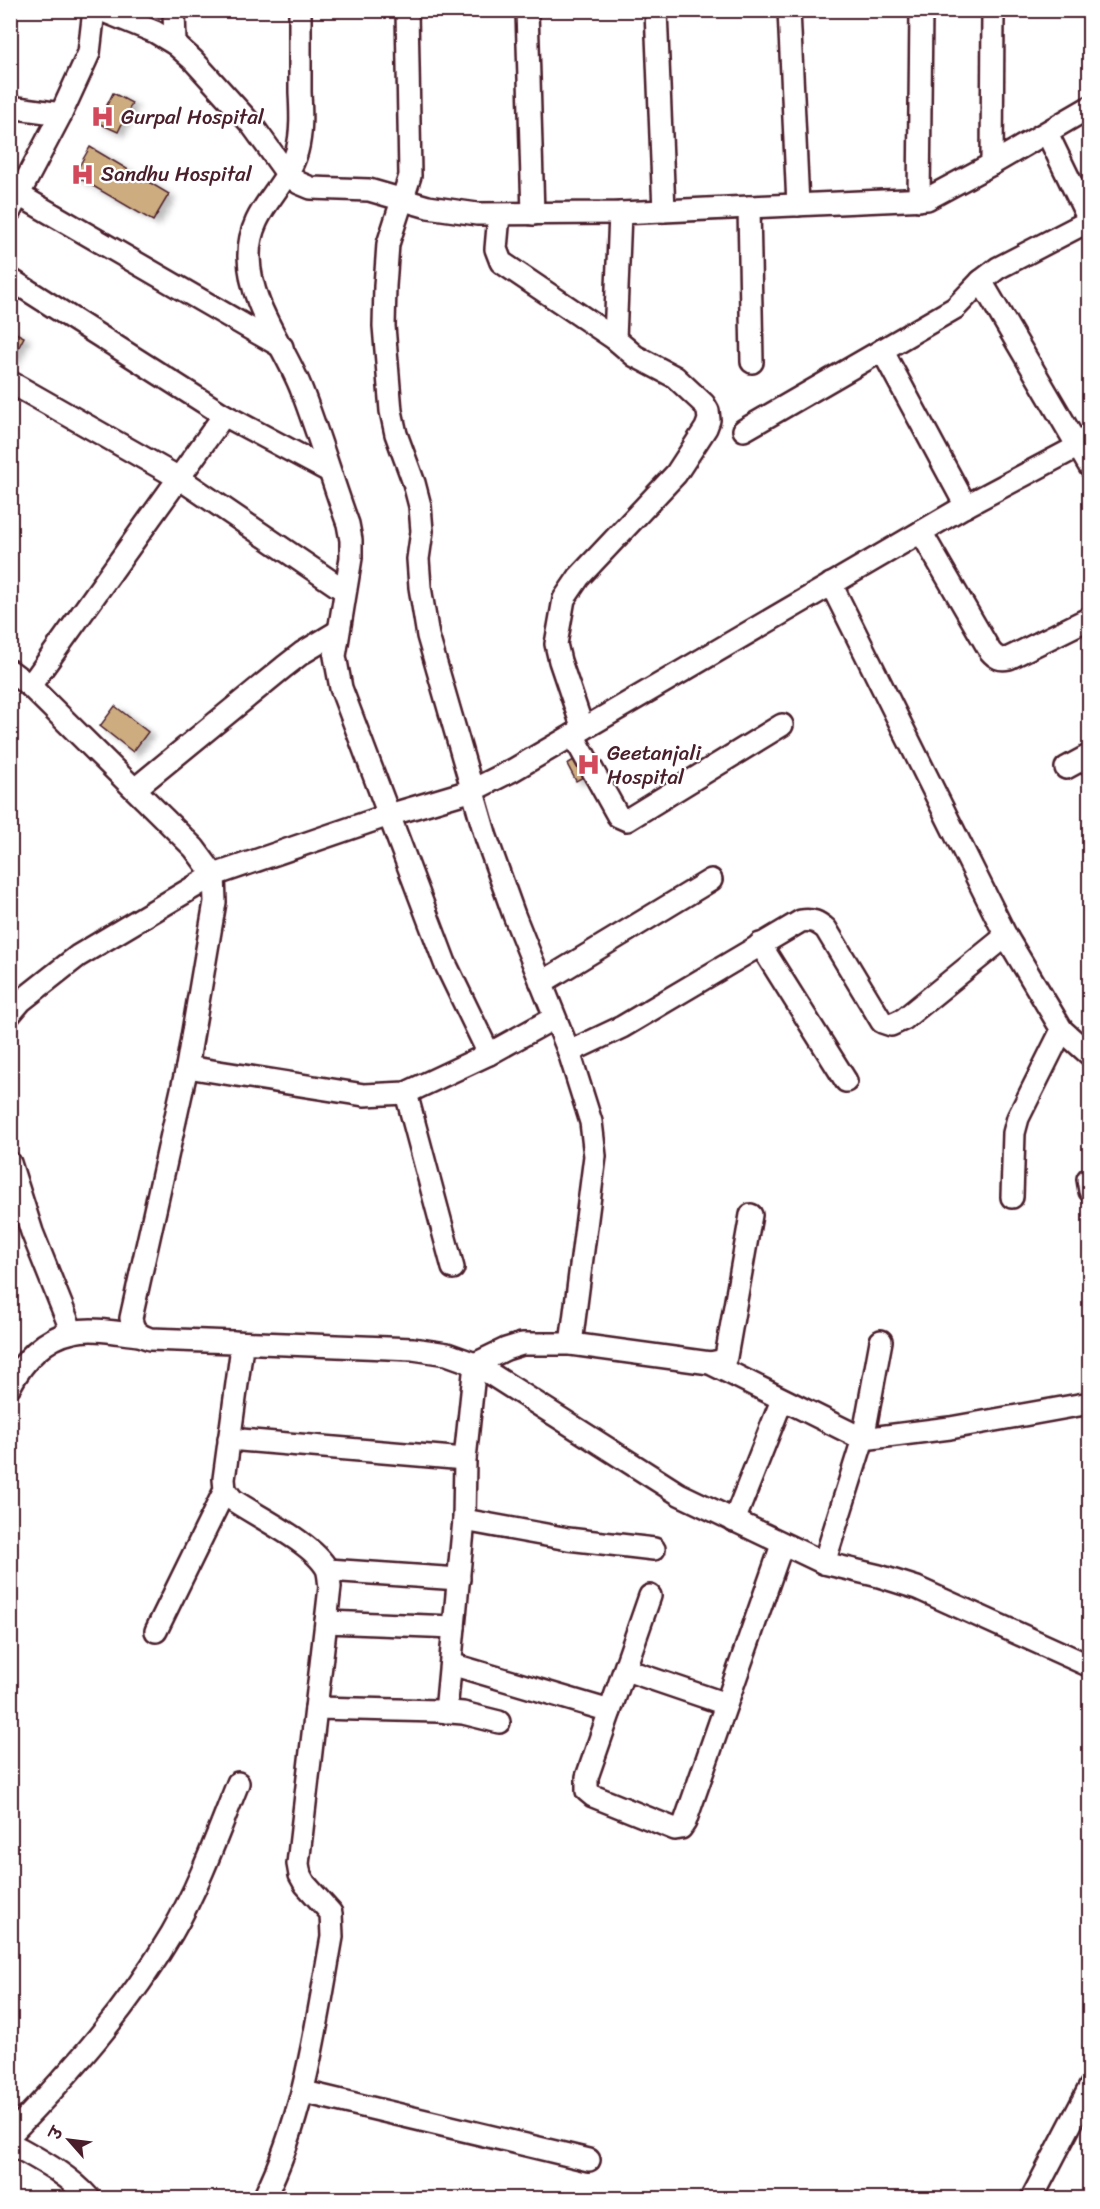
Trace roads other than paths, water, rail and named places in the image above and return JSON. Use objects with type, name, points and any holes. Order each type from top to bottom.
[{"type":"street","points":[[94,10],[89,53],[61,114],[15,203],[282,347]]},
{"type":"street","points":[[100,10],[155,32],[175,44],[252,125],[288,175],[299,183],[311,188],[369,190],[457,212],[499,215],[620,213],[919,200],[937,194],[992,164],[1089,107]]},
{"type":"street","points":[[174,10],[175,44]]},
{"type":"street","points":[[300,10],[300,139],[288,175],[265,204],[252,234],[249,255],[251,278],[258,300],[303,392],[348,524],[351,558],[337,632],[335,656],[341,688],[445,963],[489,1054]]},
{"type":"street","points":[[407,10],[410,176],[388,244],[385,286],[384,326],[391,411],[396,434],[420,506],[422,531],[419,568],[428,636],[486,837],[569,1052],[591,1122],[595,1156],[570,1344]]},
{"type":"street","points":[[527,10],[533,214]]},
{"type":"street","points":[[656,10],[664,211]]},
{"type":"street","points":[[789,10],[798,205]]},
{"type":"street","points":[[919,200],[921,10]]},
{"type":"street","points":[[992,164],[993,10]]},
{"type":"street","points":[[10,107],[61,114]]},
{"type":"street","points":[[744,430],[955,308],[981,280],[998,268],[1089,222],[1047,133]]},
{"type":"street","points":[[749,207],[752,362]]},
{"type":"street","points":[[615,339],[620,213]]},
{"type":"street","points":[[499,215],[496,249],[501,262],[615,339],[643,361],[675,377],[704,404],[708,411],[709,420],[701,438],[676,474],[579,577],[564,599],[556,644],[560,661],[578,732],[618,816],[627,820],[782,725]]},
{"type":"street","points":[[10,279],[224,414],[329,471]]},
{"type":"street","points":[[981,280],[1083,443],[1089,467]]},
{"type":"street","points":[[882,350],[966,506]]},
{"type":"street","points":[[10,382],[179,478],[345,591]]},
{"type":"street","points":[[30,686],[224,414]]},
{"type":"street","points":[[10,1014],[21,1001],[78,956],[214,875],[389,814],[473,790],[578,732],[966,506],[1083,443]]},
{"type":"street","points":[[921,532],[995,657],[1001,660],[1009,658],[1089,618]]},
{"type":"street","points":[[831,584],[1006,936],[1062,1030],[1089,1055]]},
{"type":"street","points":[[135,789],[302,653],[337,632]]},
{"type":"street","points":[[10,671],[30,686],[135,789],[194,848],[214,875],[215,902],[187,1067],[131,1318],[132,1328],[139,1335]]},
{"type":"street","points":[[1066,768],[1089,755]]},
{"type":"street","points":[[541,983],[711,880]]},
{"type":"street","points":[[569,1052],[622,1027],[801,921],[818,922],[826,929],[882,1022],[891,1025],[904,1019],[1006,936]]},
{"type":"street","points":[[760,944],[846,1081]]},
{"type":"street","points":[[187,1067],[364,1095],[406,1093],[489,1054],[554,1018]]},
{"type":"street","points":[[1012,1197],[1014,1133],[1018,1118],[1062,1030]]},
{"type":"street","points":[[406,1093],[453,1268]]},
{"type":"street","points":[[10,1163],[32,1232],[72,1332]]},
{"type":"street","points":[[710,1364],[726,1357],[728,1350],[751,1215]]},
{"type":"street","points":[[10,1386],[19,1360],[72,1332],[139,1335],[150,1339],[413,1348],[447,1353],[475,1364],[679,1494],[782,1545],[824,1563],[917,1588],[1089,1666]]},
{"type":"street","points":[[824,1563],[863,1439],[880,1341]]},
{"type":"street","points":[[156,1631],[225,1490],[224,1479],[240,1354],[239,1347],[233,1342]]},
{"type":"street","points":[[475,1364],[522,1344],[570,1344],[710,1364],[863,1439],[950,1428],[1089,1403]]},
{"type":"street","points":[[446,1712],[464,1520],[465,1459],[475,1364]]},
{"type":"street","points":[[734,1521],[782,1400]]},
{"type":"street","points":[[230,1439],[465,1459]]},
{"type":"street","points":[[225,1490],[233,1500],[318,1556],[328,1570],[330,1587],[298,1864],[305,1884],[331,1913],[333,1926],[304,2092],[276,2174],[264,2199]]},
{"type":"street","points":[[464,1520],[568,1539],[654,1549]]},
{"type":"street","points":[[650,1596],[587,1777],[587,1791],[593,1796],[675,1829],[681,1828],[685,1822],[782,1545]]},
{"type":"street","points":[[328,1570],[459,1579]]},
{"type":"street","points":[[326,1622],[454,1627]]},
{"type":"street","points":[[451,1664],[610,1711]]},
{"type":"street","points":[[626,1670],[726,1704]]},
{"type":"street","points":[[316,1708],[462,1713],[499,1722]]},
{"type":"street","points":[[10,2135],[67,2077],[144,1979],[178,1921],[205,1865],[238,1783]]},
{"type":"street","points":[[1032,2199],[1089,2087]]},
{"type":"street","points":[[304,2092],[589,2160]]},
{"type":"street","points":[[10,2143],[56,2169],[89,2199]]},
{"type":"place","name":"Gurpal Hospital","points":[[103,117]]},
{"type":"place","name":"Sandhu Hospital","points":[[83,174]]},
{"type":"place","name":"Geetanjali Hospital","points":[[589,765]]}]
